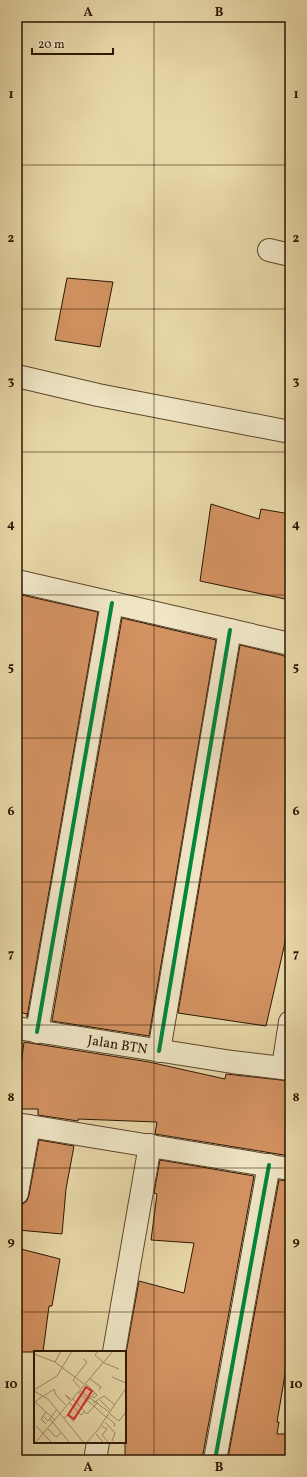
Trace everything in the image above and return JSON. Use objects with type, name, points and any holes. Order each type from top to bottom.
[{"type":"street","points":[[269,250],[290,255]]},
{"type":"street","points":[[17,376],[98,395],[290,432]]},
{"type":"street","points":[[17,581],[290,644]]},
{"type":"street","points":[[27,1030],[112,603]]},
{"type":"street","points":[[159,1051],[230,630]]},
{"type":"street","points":[[286,1068],[290,1022]]},
{"type":"street","name":"Jalan BTN","points":[[27,1030],[232,1062],[286,1068]]},
{"type":"street","points":[[17,1193],[23,1125],[280,1167],[215,1460]]},
{"type":"street","points":[[114,1351],[150,1145]]},
{"type":"street","points":[[95,1460],[98,1443]]},
{"type":"building","points":[[67,278],[113,282],[100,347],[55,340]]},
{"type":"building","points":[[211,504],[259,519],[261,509],[290,514],[290,600],[200,581]]},
{"type":"building","points":[[17,594],[98,612],[27,1017],[27,1014],[17,1012]]},
{"type":"building","points":[[122,618],[216,640],[149,1036],[52,1021]]},
{"type":"building","points":[[240,645],[290,658],[290,909],[284,947],[266,1026],[178,1013]]},
{"type":"building","points":[[24,1042],[149,1062],[225,1079],[226,1074],[290,1081],[290,1156],[155,1134],[157,1122],[78,1119],[78,1121],[38,1115],[38,1109],[17,1109],[17,1097]]},
{"type":"building","points":[[39,1140],[74,1146],[66,1189],[62,1234],[18,1230],[21,1205],[27,1201],[29,1195]]},
{"type":"building","points":[[160,1160],[254,1176],[201,1460],[125,1460],[126,1353],[139,1281],[184,1293],[194,1243],[151,1240],[157,1194],[154,1193]]},
{"type":"building","points":[[279,1180],[290,1181],[290,1345],[277,1422],[279,1422],[277,1434],[290,1434],[290,1460],[237,1460],[228,1458]]},
{"type":"building","points":[[17,1248],[60,1259],[52,1306],[49,1306],[43,1351],[17,1352]]},
{"type":"cycle path","points":[[37,1032],[112,603]]},
{"type":"cycle path","points":[[159,1051],[230,630]]},
{"type":"cycle path","points":[[215,1460],[269,1165]]}]
